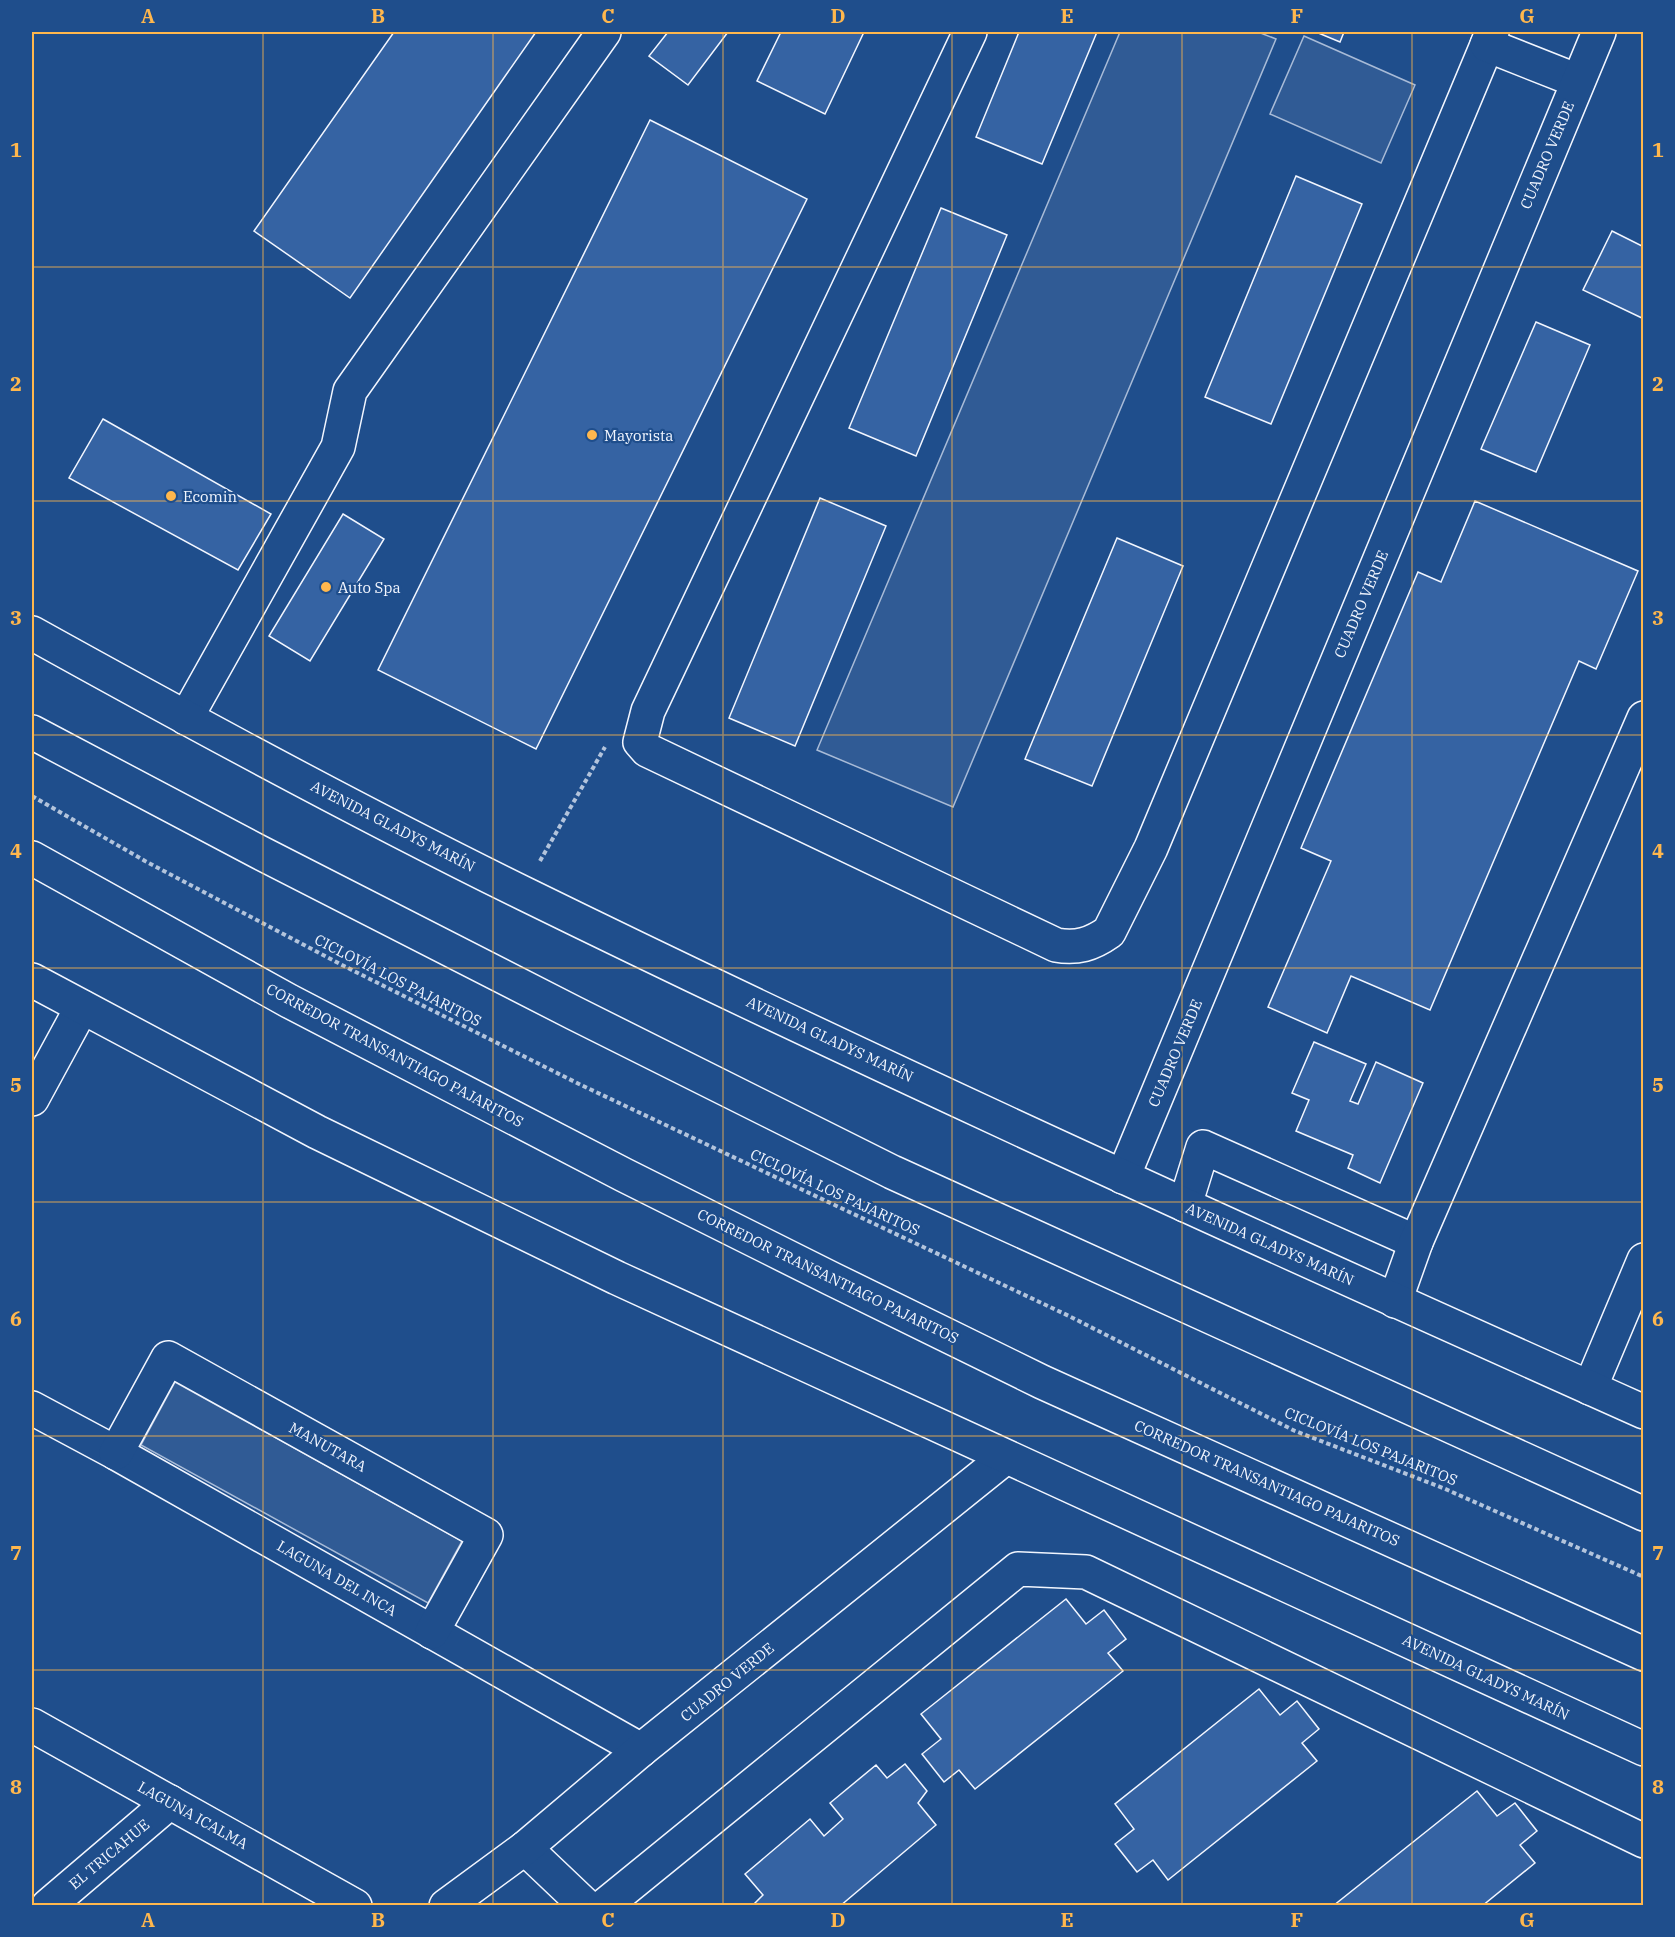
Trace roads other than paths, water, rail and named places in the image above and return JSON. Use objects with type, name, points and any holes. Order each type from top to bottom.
[{"type":"street","points":[[186,718],[338,447],[350,391],[604,32]]},
{"type":"street","points":[[970,32],[648,711],[640,742],[647,750],[1056,945],[1079,947],[1109,932],[1156,837],[1490,38],[1578,81]]},
{"type":"street","name":"CUADRO VERDE","points":[[1123,1177],[1599,32]]},
{"type":"street","name":"AVENIDA GLADYS MARÍN","points":[[32,633],[186,718],[522,893],[1123,1177],[1644,1412]]},
{"type":"street","points":[[1395,1301],[1416,1242],[1644,718]]},
{"type":"street","points":[[32,732],[574,1014],[892,1172],[1644,1514]]},
{"type":"street","name":"CORREDOR TRANSANTIAGO PAJARITOS","points":[[32,858],[289,1001],[624,1175],[853,1289],[1042,1382],[1644,1654]]},
{"type":"street","name":"AVENIDA GLADYS MARÍN","points":[[32,980],[317,1132],[628,1283],[1644,1749]]},
{"type":"street","points":[[32,1100],[82,1007]]},
{"type":"street","points":[[1185,1205],[1203,1147],[1416,1242]]},
{"type":"street","points":[[1590,1388],[1644,1260]]},
{"type":"street","name":"MANUTARA","points":[[116,1453],[168,1358],[486,1535],[432,1632]]},
{"type":"street","name":"LAGUNA DEL INCA","points":[[32,1408],[116,1453],[641,1750]]},
{"type":"street","name":"CUADRO VERDE","points":[[446,1905],[525,1848],[641,1750],[1006,1457]]},
{"type":"street","points":[[604,1905],[1018,1569],[1086,1572],[1644,1841]]},
{"type":"street","name":"LAGUNA ICALMA","points":[[32,1725],[355,1905]]},
{"type":"street","name":"EL TRICAHUE","points":[[48,1905],[170,1802]]},
{"type":"street","points":[[525,1848],[586,1905]]},
{"type":"place","name":"Mayorista","points":[[592,435]]},
{"type":"place","name":"Ecomin","points":[[171,496]]},
{"type":"place","name":"Auto Spa","points":[[326,587]]}]
